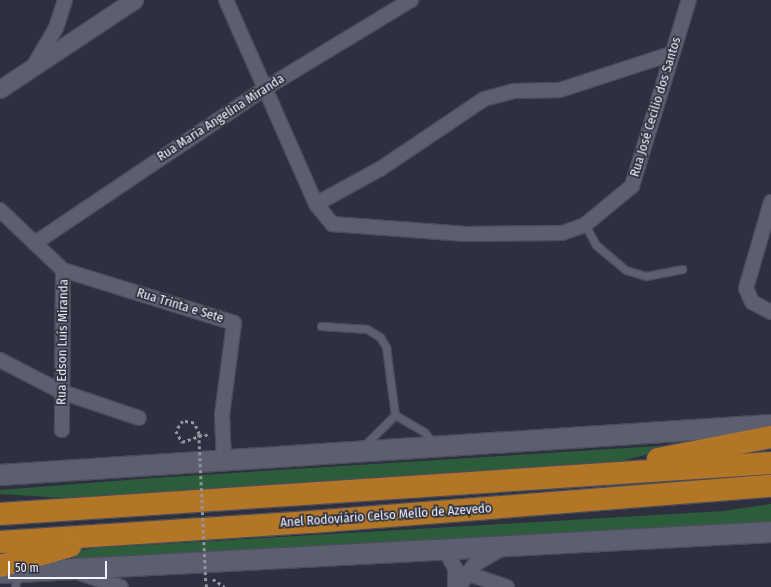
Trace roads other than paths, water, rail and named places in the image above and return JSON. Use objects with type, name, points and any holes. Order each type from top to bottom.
[{"type":"highway","points":[[573,476],[771,437]]},
{"type":"highway","name":"Anel Rodoviário Celso Mello de Azevedo","points":[[0,514],[771,463]]},
{"type":"highway","name":"Anel Rodoviário Celso Mello de Azevedo","points":[[0,542],[771,486]]},
{"type":"highway","points":[[0,498],[113,507]]},
{"type":"highway","points":[[8,574],[110,535]]},
{"type":"main road","points":[[0,475],[771,425]]},
{"type":"main road","points":[[8,574],[771,532]]},
{"type":"street","points":[[33,67],[56,28],[65,0]]},
{"type":"street","points":[[0,89],[134,0]]},
{"type":"street","points":[[226,0],[316,204],[380,169],[484,98],[514,91],[560,90],[671,54]]},
{"type":"street","name":"Rua Maria Angelina Miranda","points":[[35,243],[264,89],[411,0]]},
{"type":"street","name":"Rua José Cecílio dos Santos","points":[[316,204],[332,224],[466,234],[562,233],[585,225],[632,186],[671,54],[689,0]]},
{"type":"street","points":[[771,202],[746,288],[752,302],[771,312]]},
{"type":"street","name":"Rua Edson Luís Miranda","points":[[0,210],[63,270],[62,430]]},
{"type":"street","name":"Rua Trinta e Sete","points":[[63,270],[234,323],[222,415],[218,460]]},
{"type":"street","points":[[0,360],[62,392],[139,418]]},
{"type":"street","points":[[459,587],[466,573],[506,546]]},
{"type":"street","points":[[445,550],[455,568],[455,587]]},
{"type":"street","points":[[71,570],[121,587]]},
{"type":"street","points":[[466,573],[507,587]]},
{"type":"lane","points":[[585,225],[596,245],[626,270],[646,276],[682,269]]},
{"type":"lane","points":[[321,326],[367,329],[380,337],[390,367],[395,415]]},
{"type":"lane","points":[[395,415],[424,432],[436,447]]},
{"type":"lane","points":[[358,451],[395,415]]}]
